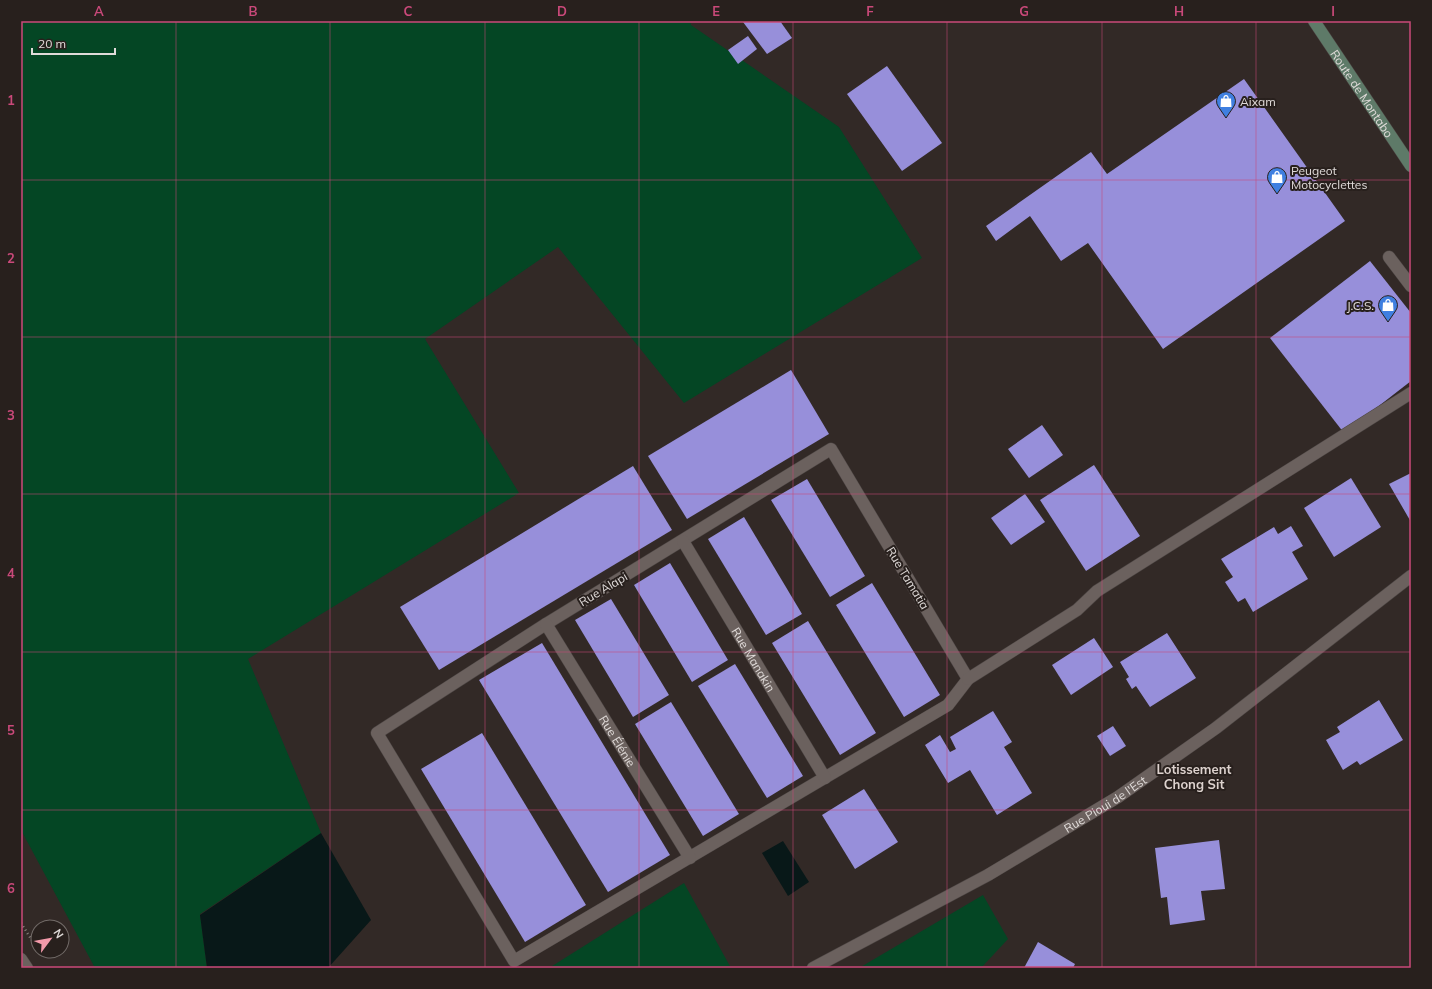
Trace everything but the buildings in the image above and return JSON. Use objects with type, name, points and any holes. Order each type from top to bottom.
[{"type":"main road","name":"Route de Montabo","points":[[1314,21],[1411,166]]},
{"type":"street","points":[[1389,257],[1411,286]]},
{"type":"street","points":[[690,858],[948,705],[968,679],[1077,610],[1097,591],[1411,394]]},
{"type":"street","name":"Rue Tamatia","points":[[831,449],[968,679]]},
{"type":"street","name":"Rue Alapi","points":[[690,858],[514,961],[377,733],[546,624],[831,449]]},
{"type":"street","name":"Rue Manakin","points":[[682,541],[825,778]]},
{"type":"street","name":"Rue Pioui de l'Est","points":[[813,968],[988,875],[1118,797],[1216,728],[1411,576]]},
{"type":"street","name":"Rue Élénie","points":[[546,624],[690,858]]},
{"type":"street","points":[[21,959],[27,968]]},
{"type":"path","points":[[21,923],[30,936]]},
{"type":"green space","points":[[21,21],[690,21],[691,25],[839,127],[922,258],[684,403],[558,247],[425,339],[519,493],[248,659],[321,833],[200,914],[207,968],[95,968],[21,830]]},
{"type":"green space","points":[[684,883],[731,968],[549,968]]},
{"type":"green space","points":[[983,895],[1008,939],[981,968],[859,968]]},
{"type":"shaded area","points":[[321,833],[371,920],[328,968],[207,968],[200,915]]},
{"type":"shaded area","points":[[783,841],[809,882],[788,896],[762,853]]},
{"type":"place","name":"Aixam","points":[[1226,118]]},
{"type":"place","name":"Peugeot Motocyclettes","points":[[1277,194]]},
{"type":"place","name":"J.C.S.","points":[[1388,322]]},
{"type":"district","name":"Lotissement Chong Sit","points":[[1194,776]]}]
